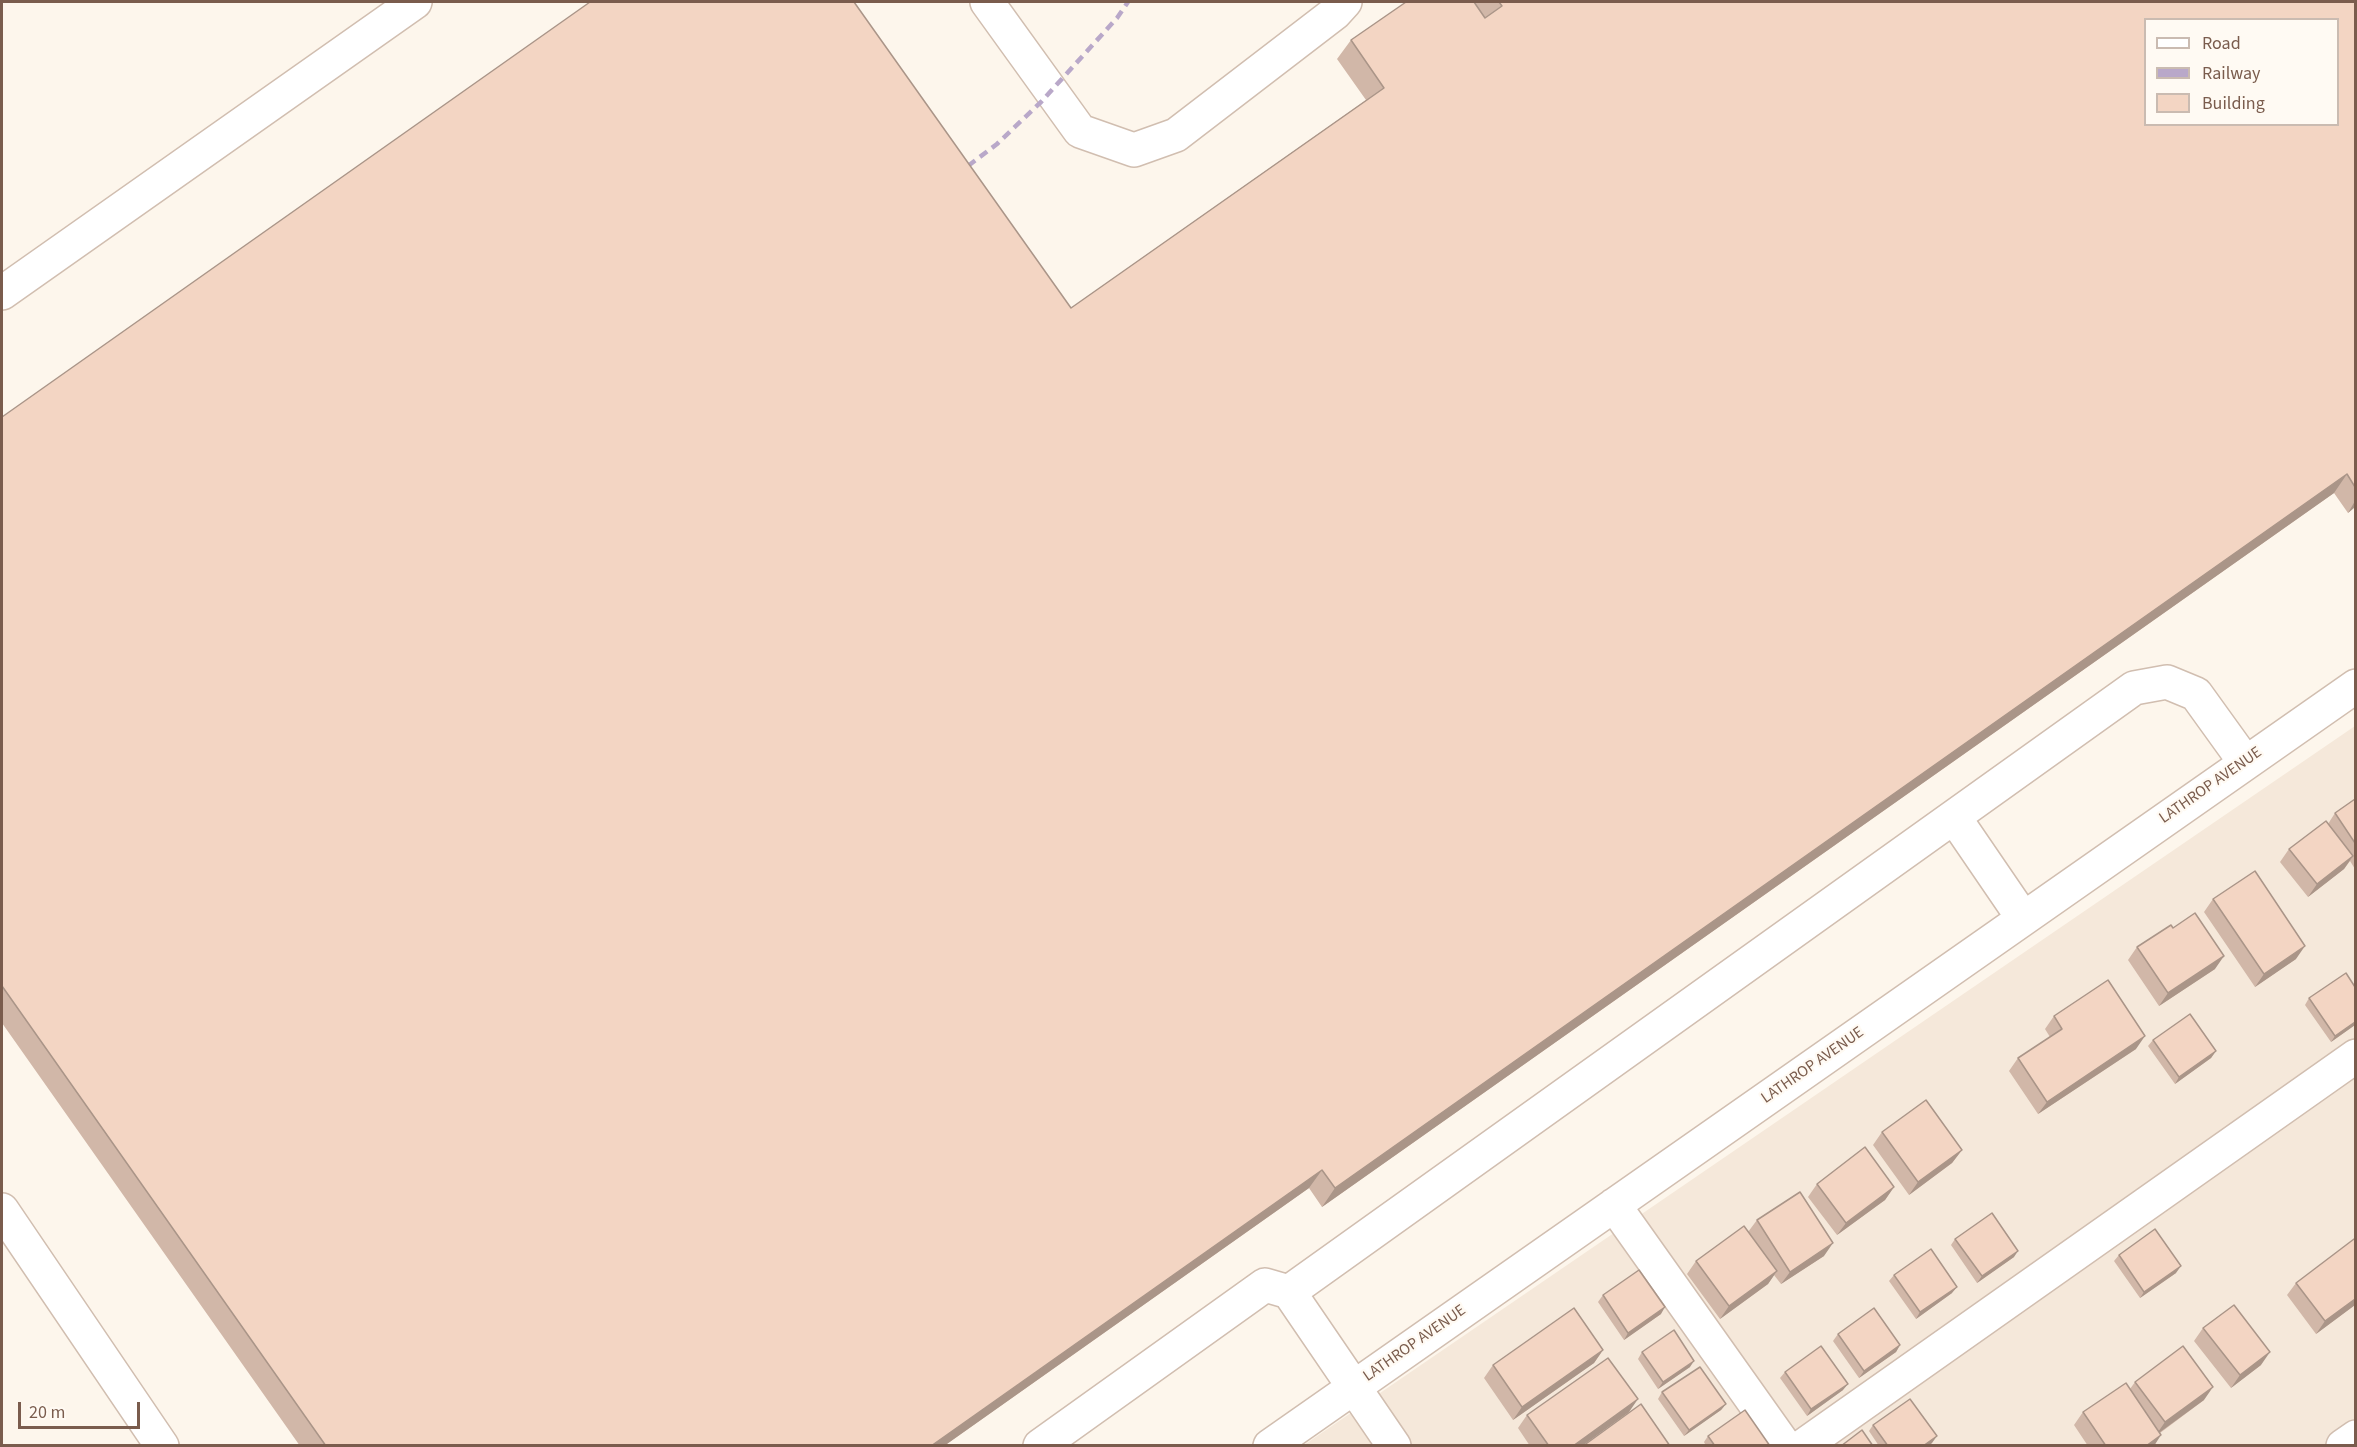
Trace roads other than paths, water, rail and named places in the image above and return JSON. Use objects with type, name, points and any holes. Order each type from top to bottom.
[{"type":"street","points":[[2,293],[414,2]]},
{"type":"street","points":[[987,2],[1080,131],[1134,150],[1176,135],[1335,13],[1345,2]]},
{"type":"street","points":[[1289,1293],[2134,687],[2167,682],[2196,694],[2245,762]]},
{"type":"street","name":"LATHROP AVENUE","points":[[1270,1446],[2355,686]]},
{"type":"street","points":[[1954,817],[2023,918]]},
{"type":"street","points":[[1803,1446],[2355,1056]]},
{"type":"street","points":[[1614,1205],[1785,1446]]},
{"type":"street","points":[[2,1210],[162,1446]]},
{"type":"street","points":[[1040,1446],[1265,1285],[1289,1293],[1352,1388],[1394,1446]]},
{"type":"street","points":[[2343,1446],[2355,1437]]},
{"type":"railway","points":[[956,175],[997,144],[1041,102],[1117,18],[1128,2]]}]
